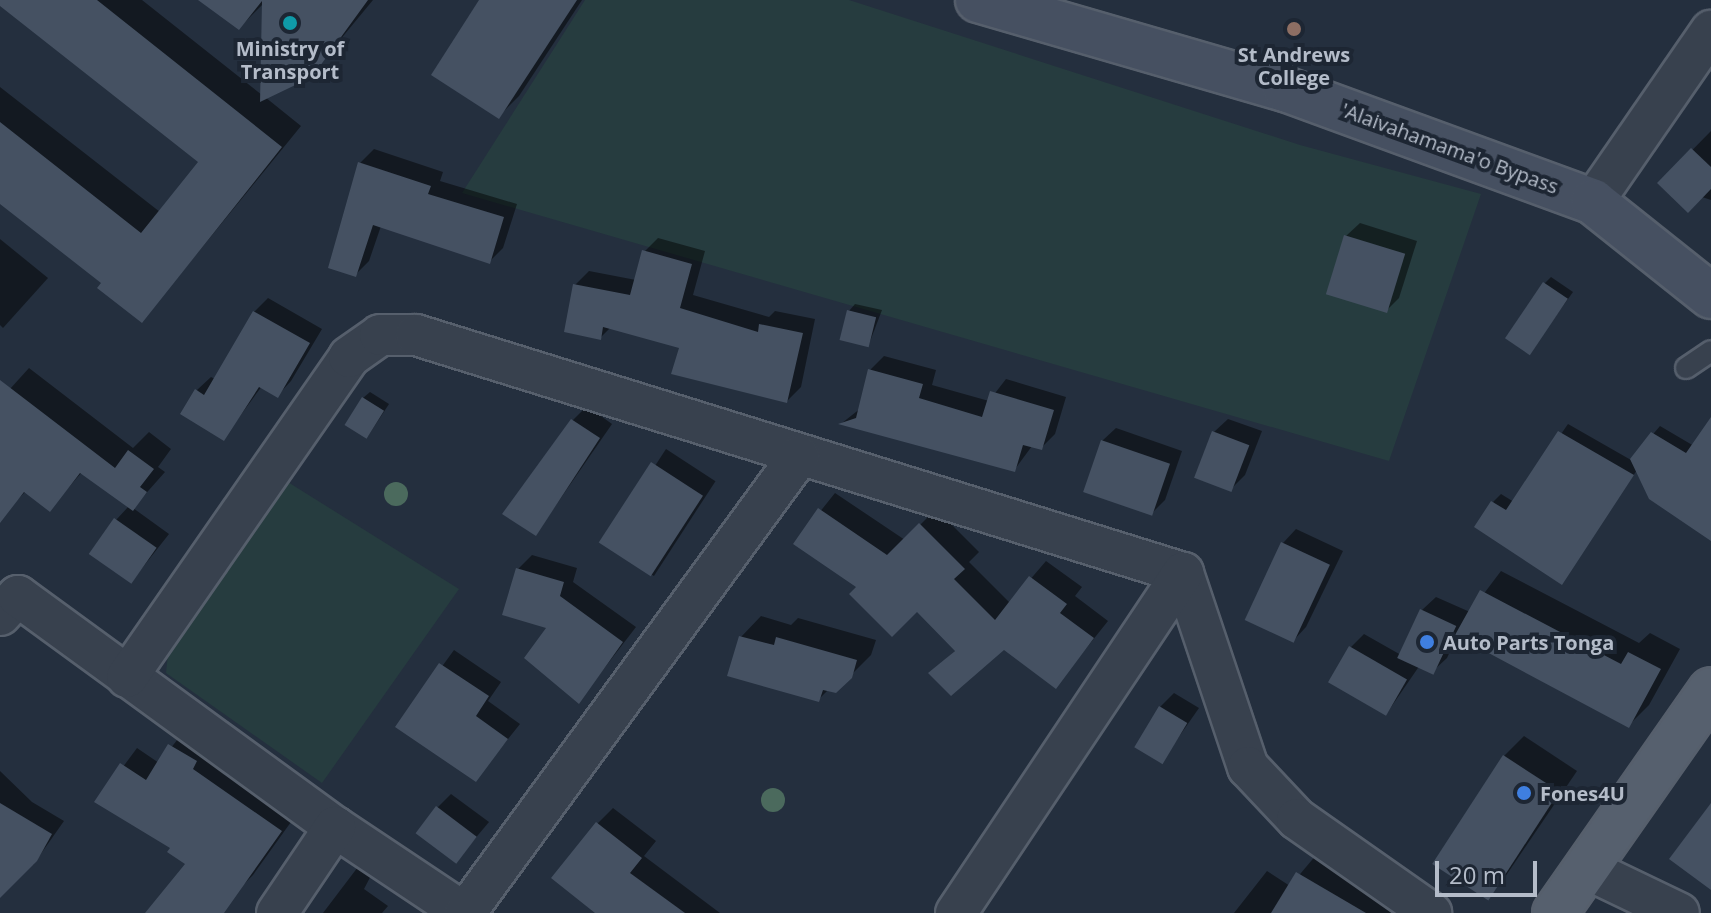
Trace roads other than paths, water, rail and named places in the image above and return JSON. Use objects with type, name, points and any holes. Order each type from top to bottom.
[{"type":"main road","name":"'Alaivahamama'o Bypass","points":[[978,0],[1062,12],[1285,89],[1593,202],[1711,296]]},
{"type":"main road","points":[[1555,913],[1711,690]]},
{"type":"street","points":[[1593,202],[1711,31]]},
{"type":"street","points":[[127,677],[349,357],[380,335],[416,335],[1183,573]]},
{"type":"street","points":[[6,598],[127,677],[335,827],[465,913],[799,456]]},
{"type":"street","points":[[956,913],[1183,573]]},
{"type":"street","points":[[1183,573],[1248,767],[1297,819],[1431,913]]},
{"type":"street","points":[[277,913],[335,827]]},
{"type":"street","points":[[1585,868],[1679,913]]},
{"type":"lane","points":[[1686,368],[1711,351]]},
{"type":"place","name":"Ministry of Transport","points":[[290,23]]},
{"type":"place","name":"St Andrews College","points":[[1294,29]]},
{"type":"place","name":"Auto Parts Tonga","points":[[1427,642]]},
{"type":"place","name":"Fones4U","points":[[1524,793]]}]
